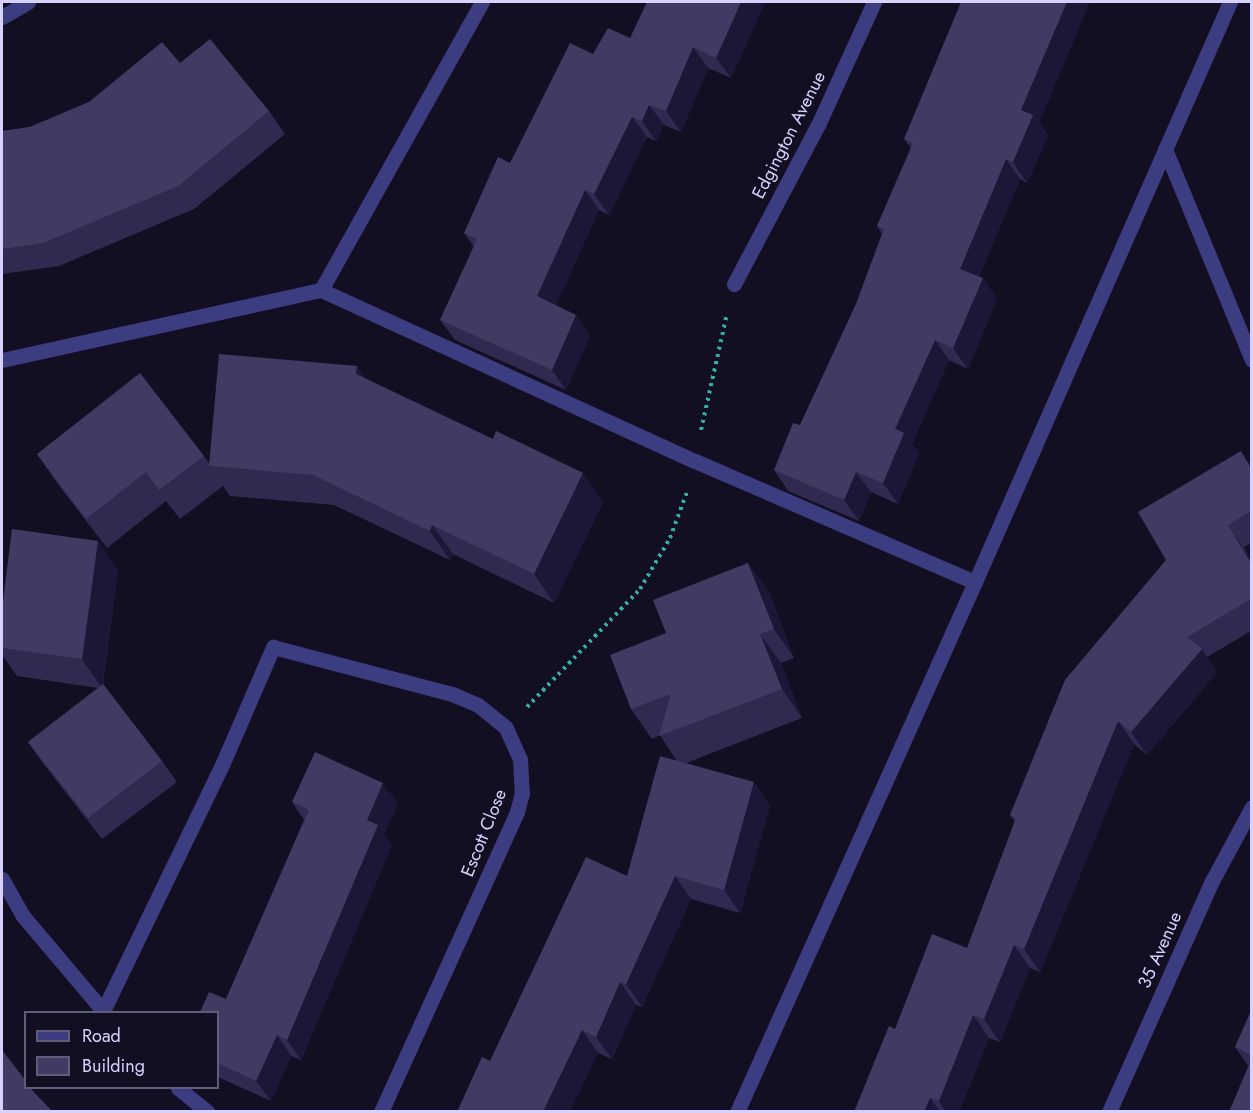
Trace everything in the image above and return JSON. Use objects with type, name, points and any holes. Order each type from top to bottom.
[{"type":"street","points":[[2,17],[27,2]]},
{"type":"street","points":[[321,290],[482,2]]},
{"type":"street","name":"Edgington Avenue","points":[[734,284],[818,125],[874,2]]},
{"type":"street","points":[[737,1112],[975,582],[1230,2]]},
{"type":"street","points":[[1165,149],[1251,360]]},
{"type":"street","points":[[2,360],[321,290],[695,461],[975,582]]},
{"type":"street","name":"Escott Close","points":[[104,1011],[222,765],[273,647],[452,694],[478,705],[506,728],[513,738],[523,774],[516,812],[381,1112]]},
{"type":"street","name":"35 Avenue","points":[[1109,1112],[1212,882],[1251,807]]},
{"type":"street","points":[[2,879],[31,926],[103,1011]]},
{"type":"street","points":[[179,1089],[208,1112]]},
{"type":"path","points":[[506,728],[640,589],[670,538],[695,461],[734,284]]},
{"type":"building","points":[[647,2],[741,2],[716,58],[693,47],[666,111],[649,105],[642,121],[632,117],[594,194],[585,190],[537,296],[576,315],[552,370],[440,320],[477,239],[464,233],[498,157],[510,163],[570,43],[593,54],[608,28],[630,38]]},
{"type":"building","points":[[961,2],[1067,2],[1021,110],[1033,115],[1013,162],[1006,159],[960,269],[983,278],[953,348],[935,340],[895,429],[904,433],[883,483],[856,472],[844,500],[774,470],[793,423],[800,425],[856,304],[884,229],[877,226],[913,143],[904,139]]},
{"type":"building","points":[[210,39],[269,111],[178,186],[43,243],[2,249],[2,131],[30,127],[89,102],[162,42],[180,63]]},
{"type":"building","points":[[219,354],[357,366],[356,374],[493,439],[496,431],[583,473],[534,574],[432,525],[430,531],[313,475],[209,466]]},
{"type":"building","points":[[140,373],[204,456],[159,490],[146,472],[86,519],[37,454]]},
{"type":"building","points":[[1241,451],[1251,468],[1251,511],[1228,525],[1251,563],[1251,599],[1187,637],[1202,649],[1131,732],[1118,721],[1024,949],[1014,945],[984,1019],[973,1015],[939,1101],[930,1098],[924,1112],[854,1112],[889,1026],[895,1029],[932,934],[967,948],[1016,818],[1010,815],[1065,680],[1166,560],[1138,512]]},
{"type":"building","points":[[12,529],[98,541],[82,659],[2,648],[2,609]]},
{"type":"building","points":[[748,563],[774,629],[760,634],[782,689],[659,736],[671,694],[631,709],[610,655],[666,633],[653,600]]},
{"type":"building","points":[[103,684],[162,761],[88,818],[28,742]]},
{"type":"building","points":[[315,752],[383,783],[367,820],[378,825],[287,1040],[277,1035],[256,1081],[219,1063],[219,1011],[200,1011],[209,992],[226,999],[309,810],[292,802]]},
{"type":"building","points":[[660,756],[754,782],[724,890],[675,876],[626,984],[620,982],[596,1037],[582,1030],[543,1112],[457,1112],[482,1057],[490,1061],[586,857],[627,876]]},
{"type":"building","points":[[1251,1011],[1251,1055],[1235,1047]]},
{"type":"building","points":[[2,1050],[24,1078],[24,1089],[31,1089],[53,1112],[2,1112]]},
{"type":"building","points":[[1251,1060],[1251,1112],[1229,1112]]}]
